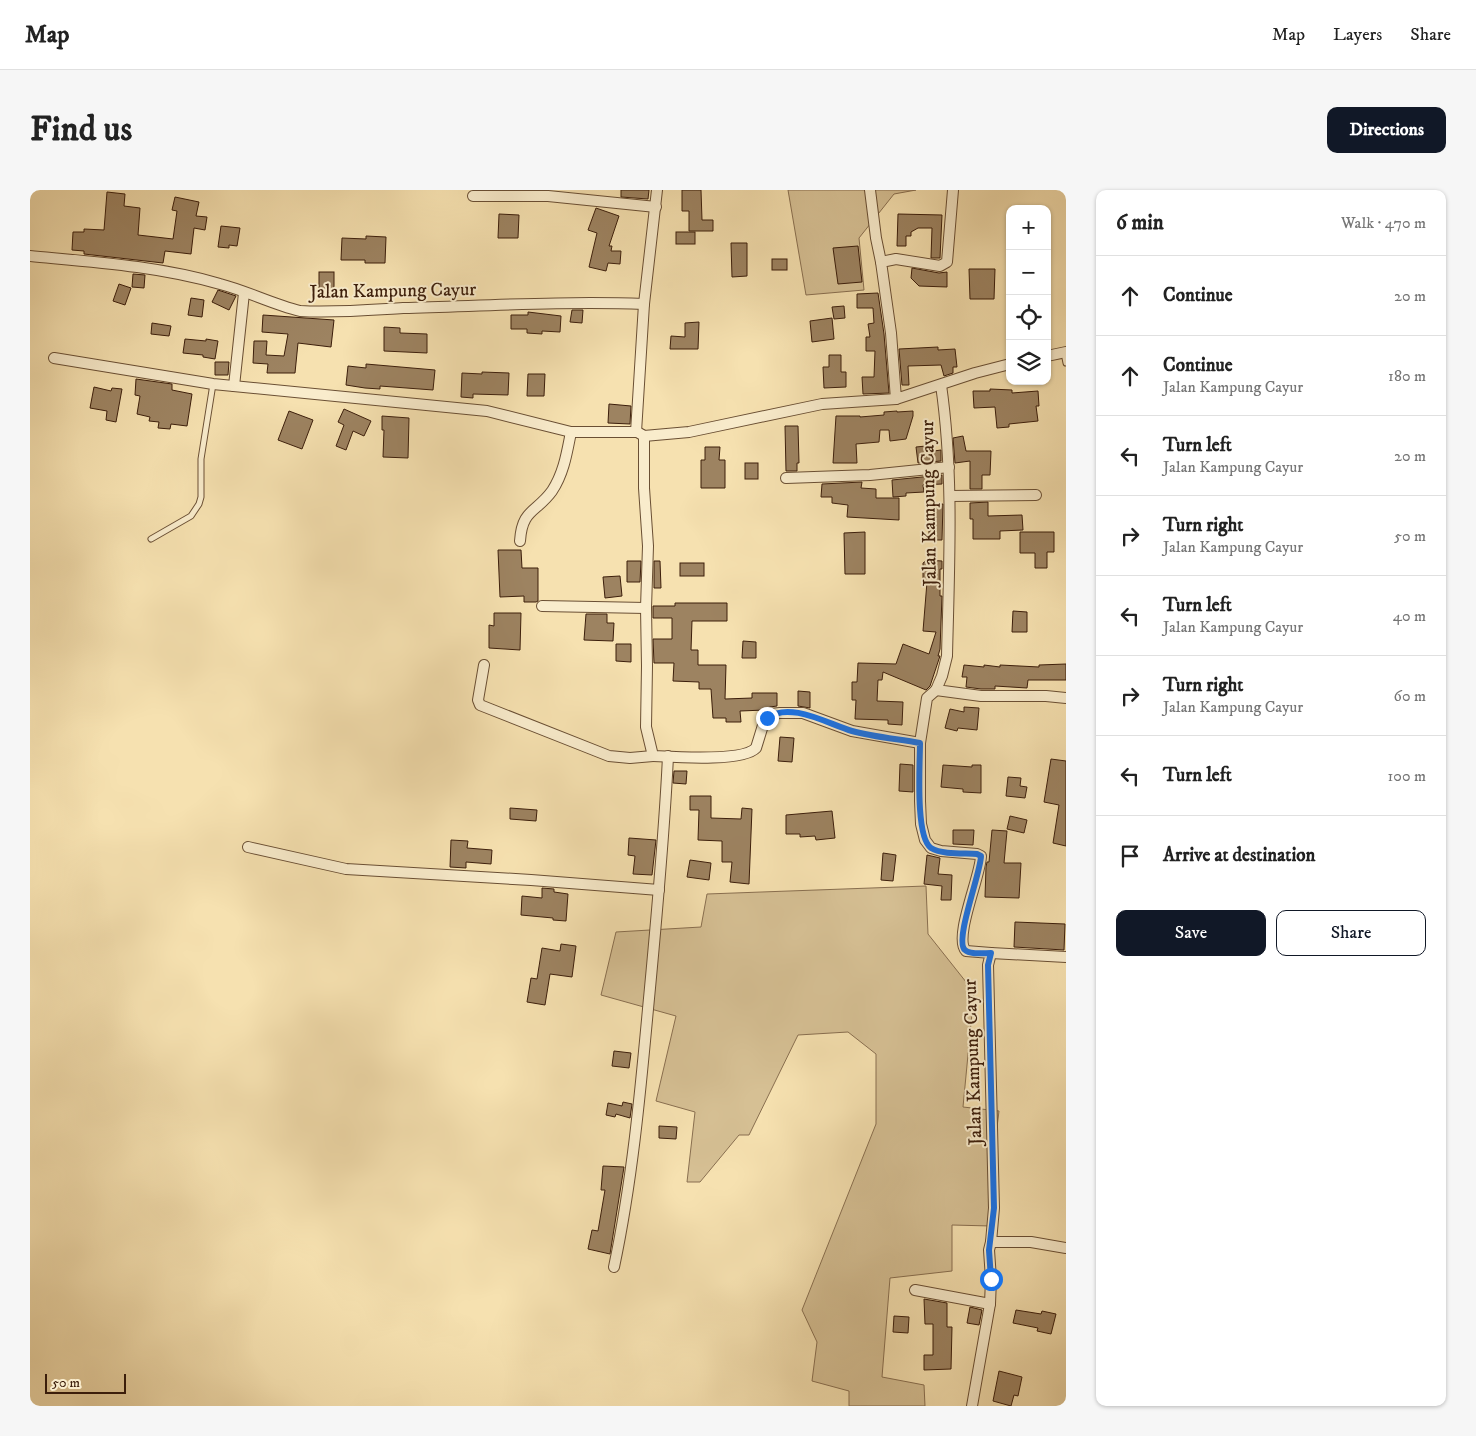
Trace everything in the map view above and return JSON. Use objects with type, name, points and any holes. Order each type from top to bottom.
[{"type":"street","points":[[653,756],[646,727],[648,546],[640,434],[644,304],[657,190]]},
{"type":"street","points":[[870,190],[891,333],[896,399]]},
{"type":"street","points":[[881,262],[896,259],[940,266],[947,262],[953,190]]},
{"type":"street","points":[[473,196],[548,196],[656,206]]},
{"type":"street","name":"Jalan Kampung Cayur","points":[[30,256],[146,268],[221,284],[280,306],[300,311],[599,302],[644,304]]},
{"type":"street","points":[[234,386],[244,293]]},
{"type":"street","points":[[1051,355],[1065,352]]},
{"type":"street","points":[[54,358],[213,384],[488,411],[571,432],[640,434],[689,432],[822,404],[896,399],[975,372],[1006,365]]},
{"type":"street","name":"Jalan Kampung Cayur","points":[[940,385],[949,467],[950,496],[947,656],[936,690],[927,698],[920,743],[921,824],[925,840],[931,848],[981,856],[967,910],[962,942],[963,948],[966,951],[991,953],[988,965],[994,1208],[989,1250],[990,1304],[972,1406]]},
{"type":"street","points":[[520,541],[521,527],[524,520],[552,492],[560,478],[571,432]]},
{"type":"street","points":[[786,478],[870,476],[949,467]]},
{"type":"street","points":[[950,496],[1036,496]]},
{"type":"street","points":[[542,606],[646,608]]},
{"type":"street","points":[[484,665],[478,700],[480,706],[609,756],[630,758],[653,756],[732,757],[753,752],[758,745],[764,722],[772,714],[780,713],[803,713],[852,731],[920,743]]},
{"type":"street","points":[[936,690],[980,696],[1046,696],[1066,698]]},
{"type":"street","points":[[614,1267],[630,1183],[640,1097],[659,890],[668,756]]},
{"type":"street","points":[[248,847],[346,869],[659,890]]},
{"type":"street","points":[[991,953],[1066,957]]},
{"type":"street","points":[[991,1242],[1031,1242],[1066,1248]]},
{"type":"street","points":[[915,1290],[990,1304]]},
{"type":"lane","points":[[1065,352],[1066,363]]},
{"type":"lane","points":[[151,539],[191,516],[199,504],[201,497],[201,459],[213,384]]},
{"type":"shaded area","points":[[788,190],[916,190],[894,194],[859,238],[864,290],[806,295]]},
{"type":"shaded area","points":[[926,886],[928,934],[974,992],[963,1107],[999,1111],[989,1192],[991,1226],[952,1225],[952,1271],[890,1278],[882,1377],[924,1385],[925,1406],[849,1406],[849,1391],[812,1381],[817,1342],[802,1310],[876,1124],[876,1054],[848,1032],[798,1035],[749,1135],[739,1135],[700,1182],[687,1182],[695,1112],[656,1101],[676,1016],[601,995],[616,932],[701,927],[707,894]]},
{"type":"building","points":[[621,190],[649,190],[648,199],[621,197]]},
{"type":"building","points":[[682,190],[701,190],[702,220],[713,220],[713,231],[689,231],[689,211],[682,211]]},
{"type":"building","points":[[107,192],[125,194],[124,206],[140,208],[138,235],[173,239],[177,211],[172,210],[175,197],[199,202],[196,216],[207,217],[205,230],[194,228],[191,254],[165,251],[163,263],[84,254],[84,251],[72,250],[73,232],[84,232],[84,229],[104,230]]},
{"type":"building","points":[[596,208],[619,216],[609,246],[612,246],[611,251],[621,251],[620,264],[608,263],[606,271],[589,267],[597,233],[588,230]]},
{"type":"building","points":[[499,214],[519,215],[518,238],[498,238]]},
{"type":"building","points":[[898,214],[942,215],[940,258],[931,258],[932,228],[918,228],[911,232],[911,236],[906,236],[906,246],[897,246]]},
{"type":"building","points":[[221,226],[240,228],[237,246],[229,245],[229,248],[218,247]]},
{"type":"building","points":[[676,232],[695,232],[695,244],[676,244]]},
{"type":"building","points":[[366,236],[386,237],[385,263],[365,263],[365,260],[341,260],[342,238],[366,239]]},
{"type":"building","points":[[731,243],[747,243],[747,276],[732,277]]},
{"type":"building","points":[[858,246],[862,282],[838,284],[833,248]]},
{"type":"building","points":[[772,259],[787,259],[787,270],[772,270]]},
{"type":"building","points":[[912,268],[939,273],[947,272],[947,287],[919,286],[911,278]]},
{"type":"building","points":[[969,269],[995,269],[994,299],[970,299]]},
{"type":"building","points":[[319,272],[334,272],[334,294],[319,294]]},
{"type":"building","points":[[133,274],[145,275],[144,288],[132,287]]},
{"type":"building","points":[[119,284],[131,288],[125,305],[113,301]]},
{"type":"building","points":[[218,290],[236,296],[229,310],[212,302]]},
{"type":"building","points":[[878,293],[889,393],[863,394],[862,377],[874,377],[875,351],[866,351],[866,337],[870,337],[868,324],[874,323],[873,308],[857,308],[857,294]]},
{"type":"building","points":[[191,298],[204,300],[202,317],[188,315]]},
{"type":"building","points":[[844,306],[845,318],[834,319],[832,307]]},
{"type":"building","points":[[572,310],[583,310],[582,323],[570,322]]},
{"type":"building","points":[[528,312],[561,316],[560,332],[542,331],[542,334],[527,333],[527,329],[511,329],[511,315],[528,315]]},
{"type":"building","points":[[263,315],[334,320],[331,347],[298,343],[295,373],[267,373],[268,364],[253,363],[254,341],[267,341],[266,355],[284,356],[288,334],[262,332]]},
{"type":"building","points":[[832,318],[834,339],[812,342],[810,321]]},
{"type":"building","points":[[699,322],[698,349],[670,349],[671,336],[685,337],[685,323]]},
{"type":"building","points":[[152,323],[171,326],[169,336],[151,334]]},
{"type":"building","points":[[384,327],[400,328],[400,333],[427,334],[427,353],[384,351]]},
{"type":"building","points":[[185,339],[218,341],[215,359],[203,357],[203,355],[183,353]]},
{"type":"building","points":[[938,347],[938,350],[955,349],[957,367],[953,367],[953,373],[944,376],[941,365],[908,366],[909,385],[902,385],[899,349]]},
{"type":"building","points":[[829,355],[841,355],[841,372],[846,372],[846,387],[824,388],[823,367],[829,367]]},
{"type":"building","points":[[215,362],[229,362],[228,375],[215,375]]},
{"type":"building","points":[[366,364],[435,370],[433,390],[380,386],[380,389],[346,385],[348,366],[366,368]]},
{"type":"building","points":[[482,372],[509,373],[508,395],[473,394],[473,398],[461,397],[462,373],[482,374]]},
{"type":"building","points":[[528,374],[545,374],[544,396],[527,396]]},
{"type":"building","points":[[136,379],[172,384],[172,390],[192,394],[187,426],[171,424],[170,429],[158,428],[159,422],[149,421],[150,417],[137,414],[140,396],[135,395]]},
{"type":"building","points":[[94,387],[111,391],[112,388],[122,389],[116,422],[106,420],[107,411],[90,408]]},
{"type":"building","points":[[990,389],[1012,390],[1012,393],[1038,391],[1039,406],[1036,406],[1038,421],[1009,424],[1009,427],[997,428],[995,407],[974,408],[973,391],[990,391]]},
{"type":"building","points":[[609,404],[631,406],[630,424],[608,423]]},
{"type":"building","points":[[344,409],[371,421],[364,436],[353,431],[346,450],[336,446],[344,425],[338,422]]},
{"type":"building","points":[[289,411],[313,420],[302,449],[278,440]]},
{"type":"building","points":[[913,411],[906,439],[890,441],[889,430],[880,430],[879,442],[856,444],[857,463],[833,463],[836,416],[860,417],[884,415],[884,412]]},
{"type":"building","points":[[382,416],[409,418],[408,458],[383,457],[384,430],[382,430]]},
{"type":"building","points":[[785,426],[798,426],[799,463],[797,463],[797,471],[786,471]]},
{"type":"building","points":[[963,436],[966,451],[991,451],[990,475],[982,475],[982,489],[970,489],[970,461],[955,463],[953,438]]},
{"type":"building","points":[[926,446],[927,452],[941,450],[941,461],[918,463],[916,447]]},
{"type":"building","points":[[705,447],[720,447],[719,460],[725,460],[725,488],[701,488],[701,460],[705,460]]},
{"type":"building","points":[[745,463],[758,463],[758,479],[745,479]]},
{"type":"building","points":[[942,475],[942,484],[923,485],[924,492],[906,493],[906,496],[893,497],[892,480]]},
{"type":"building","points":[[862,482],[861,488],[876,489],[876,498],[899,498],[899,520],[847,517],[848,505],[832,503],[832,497],[821,497],[822,484]]},
{"type":"building","points":[[988,502],[988,516],[1022,515],[1023,530],[1000,531],[1000,539],[973,539],[973,519],[970,519],[970,503]]},
{"type":"building","points":[[943,504],[942,540],[929,540],[929,505]]},
{"type":"building","points":[[865,532],[865,574],[845,574],[844,533]]},
{"type":"building","points":[[1020,532],[1054,532],[1054,552],[1047,552],[1047,568],[1035,568],[1035,553],[1020,553]]},
{"type":"building","points":[[498,550],[521,550],[522,568],[538,568],[538,601],[524,602],[524,596],[500,597]]},
{"type":"building","points":[[927,560],[942,561],[942,569],[940,569],[940,596],[942,596],[940,649],[938,656],[940,656],[930,686],[926,690],[883,672],[882,680],[878,680],[877,701],[903,702],[902,725],[888,724],[888,720],[855,719],[856,700],[852,700],[852,682],[857,682],[858,663],[896,664],[903,644],[929,654],[936,632],[923,631],[927,582],[923,582],[923,563]]},
{"type":"building","points":[[627,561],[641,561],[640,582],[627,582]]},
{"type":"building","points":[[654,561],[660,561],[661,588],[654,588]]},
{"type":"building","points":[[680,563],[704,563],[704,576],[680,576]]},
{"type":"building","points":[[620,576],[622,596],[605,598],[603,577]]},
{"type":"building","points":[[675,603],[727,603],[727,621],[692,621],[691,650],[698,650],[698,665],[726,665],[725,699],[752,698],[752,693],[777,693],[777,706],[765,710],[740,711],[741,722],[726,722],[726,718],[713,718],[711,689],[699,689],[699,682],[673,681],[674,663],[654,663],[653,639],[672,639],[672,618],[653,618],[653,606],[675,606]]},
{"type":"building","points":[[1013,611],[1027,612],[1027,632],[1012,632]]},
{"type":"building","points":[[494,613],[521,613],[520,650],[489,648],[489,625],[494,626]]},
{"type":"building","points":[[586,614],[607,614],[607,623],[614,623],[613,641],[584,640]]},
{"type":"building","points":[[743,641],[756,642],[756,658],[742,658]]},
{"type":"building","points":[[616,644],[631,644],[631,662],[616,661]]},
{"type":"building","points":[[1066,664],[1066,680],[1028,680],[1027,688],[995,686],[995,689],[981,689],[966,687],[967,677],[962,677],[964,665],[1039,667],[1039,665]]},
{"type":"building","points":[[798,691],[810,692],[810,708],[798,706]]},
{"type":"building","points":[[964,707],[979,708],[977,730],[958,728],[957,731],[945,728],[950,709],[964,712]]},
{"type":"building","points":[[780,737],[794,738],[792,762],[778,761]]},
{"type":"building","points":[[1051,759],[1066,761],[1066,846],[1053,843],[1059,805],[1044,802]]},
{"type":"building","points":[[900,764],[913,765],[913,792],[899,791]]},
{"type":"building","points":[[943,765],[972,767],[972,765],[981,765],[981,793],[963,792],[963,789],[941,787]]},
{"type":"building","points":[[674,771],[687,771],[686,784],[673,783]]},
{"type":"building","points":[[1008,777],[1021,778],[1020,786],[1027,787],[1025,798],[1006,796]]},
{"type":"building","points":[[690,796],[711,796],[711,818],[741,819],[742,808],[752,809],[749,884],[730,882],[732,862],[722,862],[722,841],[698,840],[699,810],[690,810]]},
{"type":"building","points":[[510,808],[537,810],[536,821],[510,819]]},
{"type":"building","points":[[832,811],[835,838],[816,840],[815,836],[800,837],[800,834],[786,834],[786,815]]},
{"type":"building","points":[[1010,816],[1027,820],[1024,833],[1007,829]]},
{"type":"building","points":[[953,830],[974,830],[973,845],[953,844]]},
{"type":"building","points":[[992,830],[1007,831],[1004,863],[1021,863],[1019,898],[985,897],[986,867],[987,862],[989,862]]},
{"type":"building","points":[[629,838],[656,840],[652,875],[633,874],[635,856],[628,855]]},
{"type":"building","points":[[451,840],[468,841],[467,848],[492,850],[491,864],[466,862],[466,868],[450,867]]},
{"type":"building","points":[[883,853],[896,855],[893,881],[881,880]]},
{"type":"building","points":[[927,855],[940,858],[938,874],[952,875],[951,900],[941,900],[942,886],[924,884]]},
{"type":"building","points":[[690,860],[711,863],[709,880],[687,877]]},
{"type":"building","points":[[542,888],[554,889],[554,892],[568,894],[566,921],[521,915],[522,896],[542,898]]},
{"type":"building","points":[[1015,922],[1065,924],[1064,950],[1014,947]]},
{"type":"building","points":[[561,944],[576,946],[572,977],[550,974],[545,1005],[527,1002],[531,978],[537,979],[542,948],[560,951]]},
{"type":"building","points":[[614,1051],[631,1053],[629,1068],[612,1066]]},
{"type":"building","points":[[623,1102],[632,1104],[630,1118],[616,1114],[615,1117],[606,1115],[608,1103],[622,1106]]},
{"type":"building","points":[[659,1126],[677,1127],[676,1139],[659,1138]]},
{"type":"building","points":[[603,1166],[624,1167],[610,1254],[588,1249],[592,1230],[598,1231],[605,1190],[601,1190]]},
{"type":"building","points":[[924,1299],[947,1303],[947,1327],[952,1327],[951,1369],[924,1370],[924,1355],[933,1355],[933,1324],[925,1324]]},
{"type":"building","points":[[970,1307],[982,1310],[979,1325],[967,1323]]},
{"type":"building","points":[[1016,1310],[1041,1314],[1042,1311],[1056,1314],[1051,1334],[1037,1331],[1038,1328],[1013,1323]]},
{"type":"building","points":[[894,1316],[909,1317],[908,1333],[893,1332]]},
{"type":"building","points":[[999,1371],[1022,1377],[1018,1396],[1014,1395],[1011,1406],[993,1401]]},
{"type":"route","points":[[767,718],[772,714],[803,713],[852,731],[920,743],[921,824],[925,840],[931,848],[941,851],[981,856],[982,859],[967,910],[962,942],[963,948],[966,951],[991,953],[988,965],[994,1208],[989,1250],[991,1279]]}]
